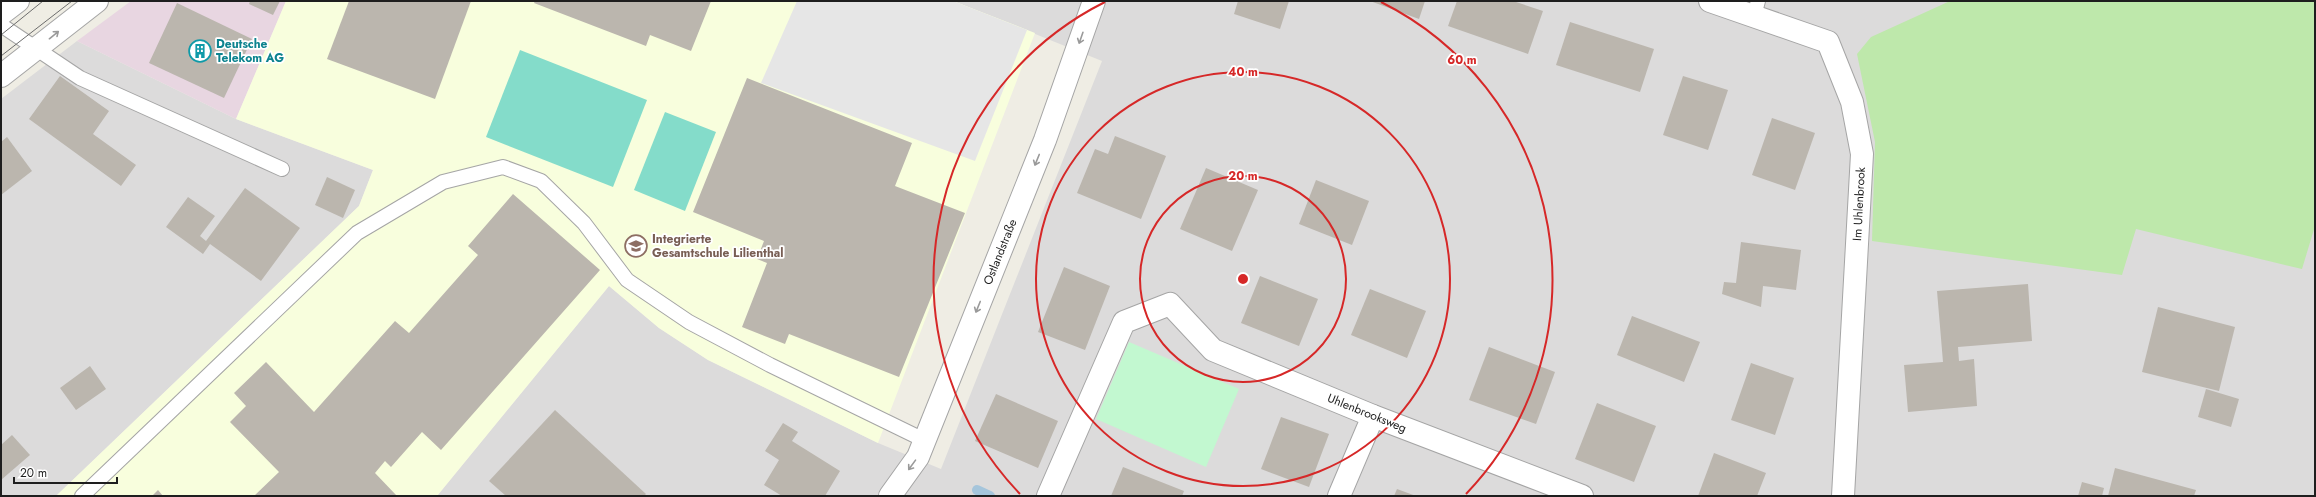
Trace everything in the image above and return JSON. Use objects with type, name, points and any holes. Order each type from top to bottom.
[{"type":"street","points":[[1,14],[18,1]]},
{"type":"street","points":[[1,76],[97,1]]},
{"type":"street","name":"Ostlandstraße","points":[[890,496],[918,457],[1045,140],[1094,1]]},
{"type":"street","name":"Im Uhlenbrook","points":[[1710,1],[1756,8],[1828,42],[1852,102],[1862,154],[1843,496]]},
{"type":"street","name":"Uhlenbrooksweg","points":[[1048,496],[1124,322],[1170,304],[1212,350],[1373,416],[1582,496]]},
{"type":"street","points":[[1340,496],[1373,416]]},
{"type":"lane","points":[[1,25],[80,78],[282,169]]},
{"type":"lane","points":[[82,496],[358,233],[443,182],[503,167],[541,180],[584,223],[627,280],[690,322],[770,365],[924,440]]},
{"type":"shaded area","points":[[131,1],[286,1],[236,119],[77,41]]},
{"type":"shaded area","name":"Integrierte Gesamtschule Lilienthal","points":[[286,1],[953,1],[1035,33],[878,443],[708,360],[659,328],[609,286],[437,496],[56,496],[359,206],[373,170],[236,119]]},
{"type":"shaded area","points":[[797,1],[953,1],[1027,30],[975,161],[761,83]]},
{"type":"shaded area","points":[[953,1],[2315,1],[2315,496],[437,496],[609,286],[659,328],[708,360],[878,443],[941,469],[1102,61]]},
{"type":"shaded area","points":[[77,41],[236,119],[373,170],[359,206],[56,496],[1,496],[1,99]]},
{"type":"shaded area","points":[[520,50],[647,100],[613,187],[486,137]]},
{"type":"shaded area","points":[[665,112],[716,132],[685,211],[634,190]]},
{"type":"green space","points":[[1950,1],[2315,1],[2315,226],[2302,269],[2136,229],[2122,275],[1872,241],[1875,142],[1857,54],[1871,37]]},
{"type":"green space","points":[[1129,342],[1239,389],[1206,467],[1096,419]]},
{"type":"building","points":[[250,1],[280,1],[273,15],[249,4]]},
{"type":"building","points":[[349,1],[471,1],[435,99],[327,59]]},
{"type":"building","points":[[535,1],[711,1],[691,51],[650,35],[646,46],[534,3]]},
{"type":"building","points":[[1238,1],[1289,1],[1280,29],[1234,14]]},
{"type":"building","points":[[1370,1],[1425,1],[1419,19]]},
{"type":"building","points":[[1457,1],[1513,1],[1543,11],[1528,54],[1448,26]]},
{"type":"building","name":"Deutsche Telekom AG","points":[[177,3],[252,39],[224,98],[149,63]]},
{"type":"building","points":[[1570,22],[1654,49],[1640,92],[1556,65]]},
{"type":"building","points":[[60,76],[109,111],[93,134],[136,165],[121,186],[29,119]]},
{"type":"building","points":[[1683,76],[1728,90],[1708,150],[1663,135]]},
{"type":"building","points":[[747,78],[912,143],[895,186],[965,213],[899,377],[789,334],[785,344],[742,327],[767,263],[757,259],[764,241],[693,212]]},
{"type":"building","points":[[1772,118],[1815,133],[1795,190],[1752,175]]},
{"type":"building","points":[[1115,136],[1166,156],[1141,219],[1077,193],[1095,149],[1108,154]]},
{"type":"building","points":[[7,137],[32,171],[1,195],[1,142]]},
{"type":"building","points":[[1206,168],[1258,190],[1232,251],[1180,229]]},
{"type":"building","points":[[327,177],[355,190],[343,218],[315,205]]},
{"type":"building","points":[[1316,180],[1369,201],[1352,245],[1299,224]]},
{"type":"building","points":[[245,188],[300,228],[261,281],[210,244],[203,254],[166,227],[188,197],[215,216],[200,236],[206,241]]},
{"type":"building","points":[[513,194],[600,270],[441,450],[422,432],[391,467],[385,461],[375,473],[397,496],[254,496],[279,472],[230,422],[246,406],[234,393],[266,362],[314,412],[395,321],[409,333],[478,255],[468,246]]},
{"type":"building","points":[[1741,242],[1801,250],[1796,290],[1763,286],[1761,307],[1722,294],[1724,282],[1736,283]]},
{"type":"building","points":[[1064,267],[1110,286],[1085,350],[1038,332]]},
{"type":"building","points":[[1260,276],[1318,299],[1299,346],[1241,323]]},
{"type":"building","points":[[2028,284],[2032,341],[1958,347],[1959,361],[1974,359],[1977,406],[1908,412],[1904,365],[1943,362],[1937,291]]},
{"type":"building","points":[[1370,289],[1426,311],[1407,358],[1351,335]]},
{"type":"building","points":[[2158,307],[2235,327],[2219,391],[2142,372]]},
{"type":"building","points":[[1632,316],[1700,342],[1684,382],[1617,355]]},
{"type":"building","points":[[1489,347],[1555,372],[1536,424],[1469,400]]},
{"type":"building","points":[[1751,363],[1794,378],[1775,435],[1731,420]]},
{"type":"building","points":[[90,366],[106,389],[76,410],[60,388]]},
{"type":"building","points":[[2206,389],[2239,399],[2231,427],[2198,417]]},
{"type":"building","points":[[996,394],[1058,421],[1038,468],[975,441]]},
{"type":"building","points":[[1597,403],[1656,426],[1634,482],[1575,459]]},
{"type":"building","points":[[555,410],[646,494],[644,496],[506,496],[489,481]]},
{"type":"building","points":[[1281,417],[1329,434],[1309,487],[1261,469]]},
{"type":"building","points":[[783,423],[798,432],[792,441],[840,471],[825,496],[782,496],[764,485],[779,460],[765,451]]},
{"type":"building","points":[[12,435],[30,455],[1,480],[1,445]]},
{"type":"building","points":[[1714,453],[1766,473],[1757,496],[1698,496]]},
{"type":"building","points":[[1123,467],[1184,491],[1182,496],[1111,496]]},
{"type":"building","points":[[2115,468],[2196,490],[2194,496],[2108,496]]},
{"type":"building","points":[[2082,482],[2104,488],[2102,496],[2078,496]]},
{"type":"building","points":[[1397,489],[1416,496],[1394,496]]},
{"type":"building","points":[[158,490],[163,496],[152,496]]},
{"type":"waterway","points":[[977,490],[990,496]]},
{"type":"tram line","points":[[1,35],[43,1]]},
{"type":"tram line","points":[[1,56],[72,1]]},
{"type":"place","name":"Deutsche Telekom AG","points":[[200,51]]},
{"type":"place","name":"Integrierte Gesamtschule Lilienthal","points":[[636,246]]}]
